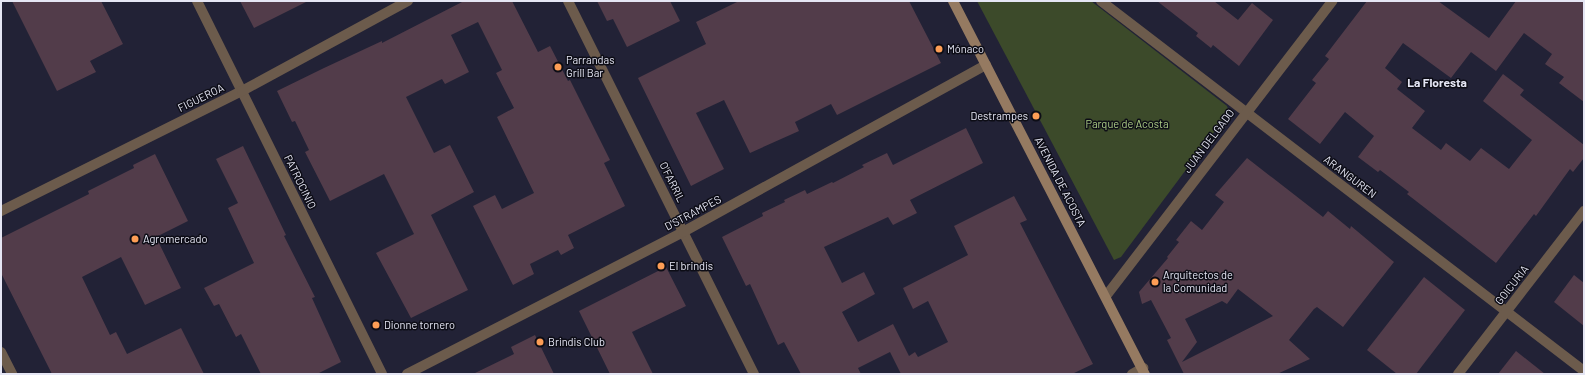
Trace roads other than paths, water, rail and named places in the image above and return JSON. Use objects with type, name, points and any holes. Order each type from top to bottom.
[{"type":"main road","name":"AVENIDA DE ACOSTA","points":[[953,1],[1144,371]]},
{"type":"street","name":"PATROCINIO","points":[[197,1],[382,374]]},
{"type":"street","name":"FIGUEROA","points":[[1,211],[242,91],[408,1]]},
{"type":"street","name":"O'FARRIL","points":[[568,1],[754,374]]},
{"type":"street","name":"ARANGUREN","points":[[1101,1],[1584,371]]},
{"type":"street","name":"JUAN DELGADO","points":[[1106,296],[1332,1]]},
{"type":"street","name":"D'STRAMPES","points":[[407,374],[683,232],[986,65]]},
{"type":"street","name":"GOICURIA","points":[[1458,374],[1584,211]]},
{"type":"street","points":[[1,352],[12,374]]},
{"type":"street","points":[[1132,374],[1144,371]]},
{"type":"place","name":"Mónaco","points":[[939,49]]},
{"type":"place","name":"Parrandas Grill Bar","points":[[558,67]]},
{"type":"place","name":"Destrampes","points":[[1036,116]]},
{"type":"place","name":"Agromercado","points":[[135,239]]},
{"type":"place","name":"El brindis","points":[[661,266]]},
{"type":"place","name":"Arquitectos de la Comunidad","points":[[1155,282]]},
{"type":"place","name":"Dionne tornero","points":[[376,325]]},
{"type":"place","name":"Brindis Club","points":[[540,342]]},
{"type":"district","name":"La Floresta","points":[[1437,83]]},
{"type":"park label","name":"Parque de Acosta","points":[[1127,124]]}]
